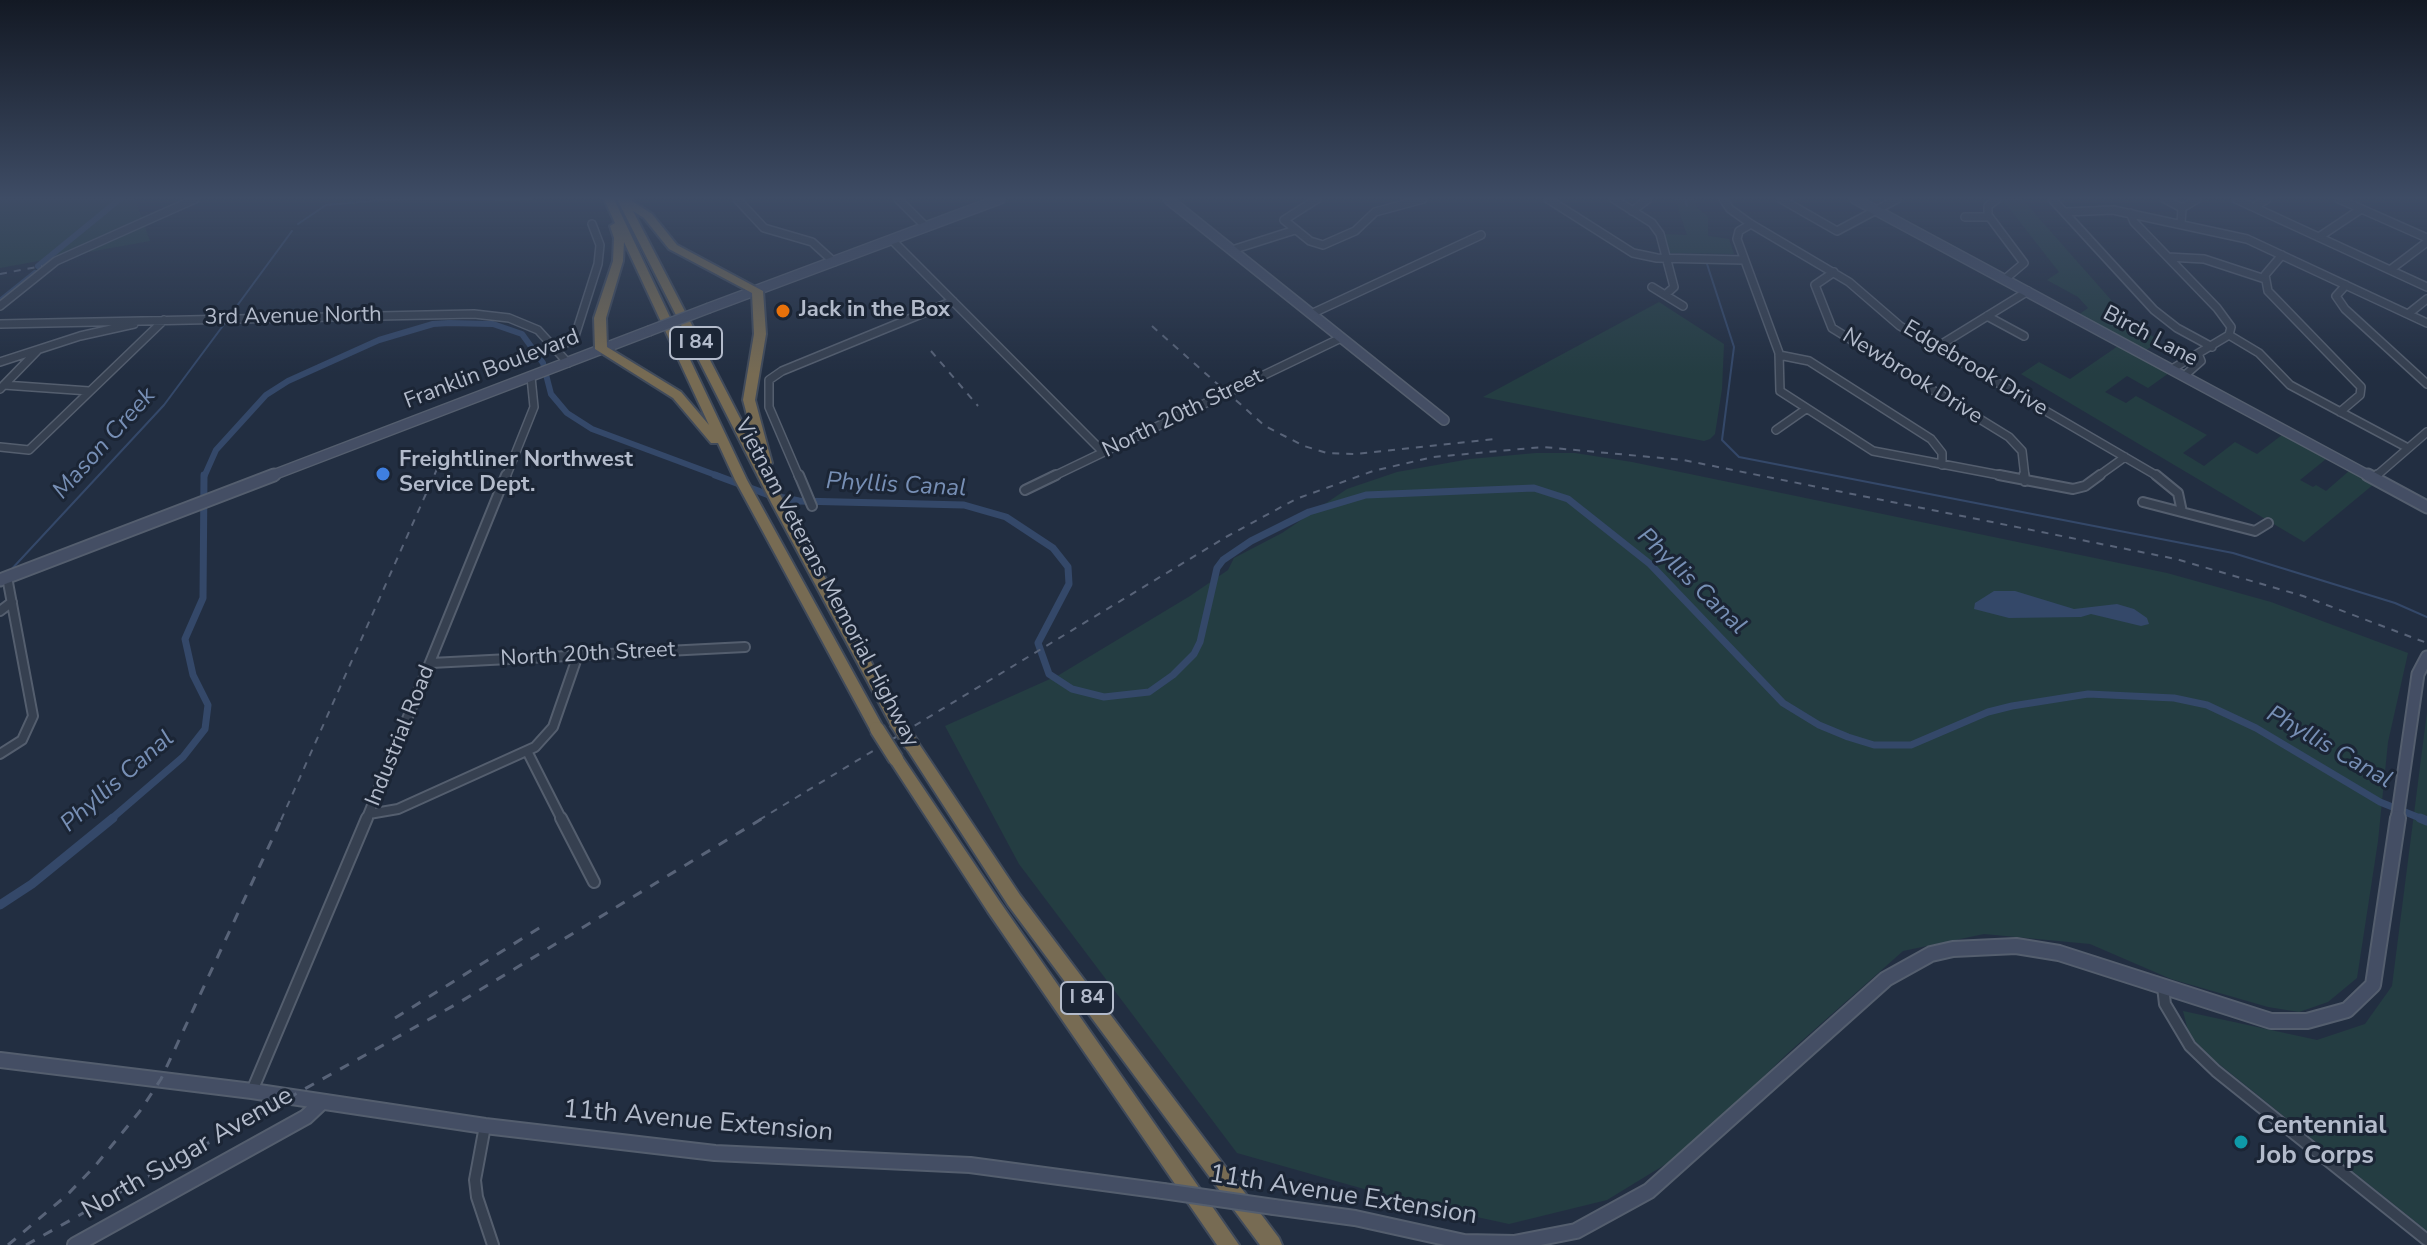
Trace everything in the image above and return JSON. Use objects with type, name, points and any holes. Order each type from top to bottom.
[{"type":"highway","points":[[617,257],[614,278],[600,318],[601,349],[677,395],[715,440],[741,480]]},
{"type":"highway","name":"Vietnam Veterans Memorial Highway","points":[[635,257],[741,480],[877,729],[994,907],[1229,1245]]},
{"type":"highway","name":"Vietnam Veterans Memorial Highway","points":[[653,257],[774,487],[811,566],[896,721],[1014,900],[1272,1245]]},
{"type":"highway","points":[[692,257],[757,291],[760,334],[749,400],[774,487]]},
{"type":"street","points":[[0,306],[50,265],[68,257]]},
{"type":"street","points":[[558,349],[575,336],[599,257]]},
{"type":"street","points":[[829,257],[834,262]]},
{"type":"street","name":"Franklin Boulevard","points":[[3,578],[847,257]]},
{"type":"street","points":[[909,257],[1103,452]]},
{"type":"street","points":[[1240,257],[1444,420]]},
{"type":"street","points":[[1311,314],[1433,257]]},
{"type":"street","points":[[1662,257],[1744,260]]},
{"type":"street","points":[[1743,257],[1779,355],[1780,391],[1866,449],[2025,481],[2080,488],[2125,457]]},
{"type":"street","name":"Edgebrook Drive","points":[[1808,257],[1834,272],[1900,326],[2173,488],[2182,512]]},
{"type":"street","name":"Birch Lane","points":[[1964,257],[2427,507]]},
{"type":"street","points":[[2005,279],[2024,263],[2020,257]]},
{"type":"street","points":[[2106,257],[2154,310],[2212,347]]},
{"type":"street","points":[[2168,257],[2228,320],[2231,327],[2229,335],[2199,356],[2193,356],[2172,369]]},
{"type":"street","points":[[2170,257],[2204,259],[2265,279]]},
{"type":"street","points":[[2280,257],[2268,269],[2265,279],[2268,291],[2280,307],[2361,387],[2360,395],[2340,412]]},
{"type":"street","points":[[2286,257],[2427,323]]},
{"type":"street","points":[[2362,257],[2427,287]]},
{"type":"street","points":[[2390,270],[2406,257]]},
{"type":"street","points":[[1665,295],[1674,287],[1668,258]]},
{"type":"street","name":"Newbrook Drive","points":[[1834,272],[1815,285],[1832,328],[2009,437],[2022,451],[2025,481]]},
{"type":"street","points":[[2346,285],[2336,296],[2345,309],[2427,384]]},
{"type":"street","points":[[1652,287],[1683,306]]},
{"type":"street","points":[[1937,347],[2028,291]]},
{"type":"street","points":[[2408,314],[2427,299]]},
{"type":"street","points":[[812,506],[769,407],[767,384],[776,374],[953,301]]},
{"type":"street","name":"3rd Avenue North","points":[[0,324],[474,314],[520,321],[538,330],[568,363]]},
{"type":"street","points":[[1987,316],[2024,336]]},
{"type":"street","points":[[0,362],[97,332],[165,320]]},
{"type":"street","points":[[0,447],[29,450],[165,320]]},
{"type":"street","points":[[2229,335],[2259,353],[2290,385],[2408,448]]},
{"type":"street","name":"North 20th Street","points":[[1025,490],[1341,338]]},
{"type":"street","points":[[2,387],[37,351]]},
{"type":"street","points":[[1779,355],[1809,361],[1931,439],[1942,453],[1942,465]]},
{"type":"street","points":[[2184,376],[2201,361],[2199,356]]},
{"type":"street","name":"Industrial Road","points":[[252,1091],[369,814],[534,407],[540,374]]},
{"type":"street","points":[[2,387],[89,391]]},
{"type":"street","points":[[1776,430],[1806,409]]},
{"type":"street","points":[[2374,478],[2425,435]]},
{"type":"street","points":[[2143,502],[2255,531],[2268,523]]},
{"type":"street","points":[[0,754],[22,740],[33,716],[12,602],[3,578]]},
{"type":"street","points":[[0,611],[12,602]]},
{"type":"street","name":"North 20th Street","points":[[431,663],[745,647]]},
{"type":"street","points":[[369,814],[398,809],[535,747],[553,727],[578,655]]},
{"type":"street","name":"11th Avenue Extension","points":[[0,1060],[252,1091],[485,1126],[731,1154],[970,1165],[1355,1218],[1478,1244],[1528,1241],[1576,1231],[1649,1191],[1886,979],[1931,954],[1978,946],[2016,946],[2059,953],[2271,1021],[2307,1021],[2334,1015],[2358,1002],[2373,985],[2376,972],[2418,674],[2427,657]]},
{"type":"street","points":[[527,751],[594,882]]},
{"type":"street","points":[[2163,987],[2165,1004],[2190,1046],[2227,1080],[2427,1240]]},
{"type":"street","name":"North Sugar Avenue","points":[[75,1245],[306,1117],[322,1102]]},
{"type":"street","points":[[485,1126],[475,1180],[477,1197],[493,1245]]},
{"type":"green space","points":[[0,257],[61,257],[0,268]]},
{"type":"green space","points":[[2047,257],[2073,257],[2135,327],[2160,340],[2145,351],[2078,315],[2088,308],[2078,297],[2047,280],[2059,272]]},
{"type":"green space","points":[[1659,302],[1724,344],[1722,389],[1715,434],[1710,439],[1704,441],[1483,397]]},
{"type":"green space","points":[[2118,346],[2169,373],[2148,388],[2127,376],[2105,392],[2126,403],[2136,396],[2207,435],[2183,453],[2204,466],[2235,442],[2257,454],[2282,435],[2326,459],[2300,480],[2313,487],[2316,485],[2326,491],[2349,471],[2374,484],[2304,542],[2021,374],[2039,362],[2070,379]]},
{"type":"green space","points":[[1575,453],[1632,462],[2167,573],[2271,602],[2408,653],[2388,742],[2378,841],[2357,978],[2328,1002],[2299,1012],[2268,1007],[2171,979],[2090,944],[1984,934],[1903,951],[1788,1053],[1684,1153],[1607,1200],[1509,1224],[1417,1204],[1237,1153],[1019,864],[945,726],[1059,675],[1190,596],[1228,570],[1234,558],[1282,533],[1347,489],[1397,472],[1470,459]]},
{"type":"green space","points":[[2427,712],[2427,1231],[2214,1060],[2189,1035],[2183,1011],[2317,1040],[2365,1024],[2392,986]]},
{"type":"water","points":[[1994,591],[2015,591],[2074,609],[2117,604],[2134,609],[2147,618],[2149,624],[2141,626],[2091,614],[2081,617],[2009,618],[1974,609],[1975,603]]},
{"type":"waterway","points":[[38,266],[49,257]]},
{"type":"waterway","name":"Mason Creek","points":[[231,314],[273,257]]},
{"type":"waterway","points":[[1707,264],[1734,347],[1722,440],[1739,457],[2233,553],[2395,603],[2427,617]]},
{"type":"waterway","points":[[0,301],[35,273]]},
{"type":"waterway","name":"Mason Creek","points":[[9,572],[164,405],[225,323]]},
{"type":"waterway","name":"Phyllis Canal","points":[[204,477],[216,450],[266,395],[288,381],[379,340],[433,324],[449,323],[493,324],[522,334],[543,363],[551,394],[567,413],[592,429],[721,477]]},
{"type":"waterway","name":"Phyllis Canal","points":[[110,820],[183,757],[205,729],[208,705],[193,675],[185,639],[203,598],[204,475]]},
{"type":"waterway","name":"Phyllis Canal","points":[[715,475],[769,495],[799,501],[964,505],[1006,517],[1053,548],[1068,567],[1069,584],[1038,643],[1049,674],[1072,689],[1104,697],[1149,692],[1173,675],[1194,654],[1200,642],[1217,568],[1223,560],[1251,541],[1309,512],[1366,495],[1534,488],[1568,499],[1650,564],[1783,703],[1819,725],[1848,737],[1874,745],[1911,745],[1988,712],[2012,706],[2088,694],[2174,698],[2207,705],[2256,728],[2380,802],[2420,818]]},
{"type":"waterway","name":"Phyllis Canal","points":[[0,905],[32,884],[113,818]]},
{"type":"waterway","name":"Phyllis Canal","points":[[2420,818],[2425,820]]},
{"type":"waterway","name":"Phyllis Canal","points":[[2420,818],[2427,821]]},
{"type":"railway","points":[[0,274],[42,266]]},
{"type":"railway","points":[[1152,326],[1265,426],[1304,446],[1327,453],[1356,454],[1495,439]]},
{"type":"railway","points":[[931,351],[978,406]]},
{"type":"railway","points":[[759,820],[1226,537],[1296,499],[1373,471],[1433,457],[1543,447],[1683,460],[2176,559],[2303,596],[2427,643]]},
{"type":"railway","points":[[281,820],[445,451]]},
{"type":"railway","points":[[8,1245],[67,1195],[95,1166],[140,1111],[161,1079],[282,818]]},
{"type":"railway","points":[[26,1245],[460,1002],[763,818]]},
{"type":"railway","points":[[395,1018],[544,925]]},
{"type":"place","name":"Jack in the Box","points":[[783,311]]},
{"type":"place","name":"Freightliner Northwest Service Dept.","points":[[383,474]]},
{"type":"place","name":"Centennial Job Corps","points":[[2241,1142]]}]
